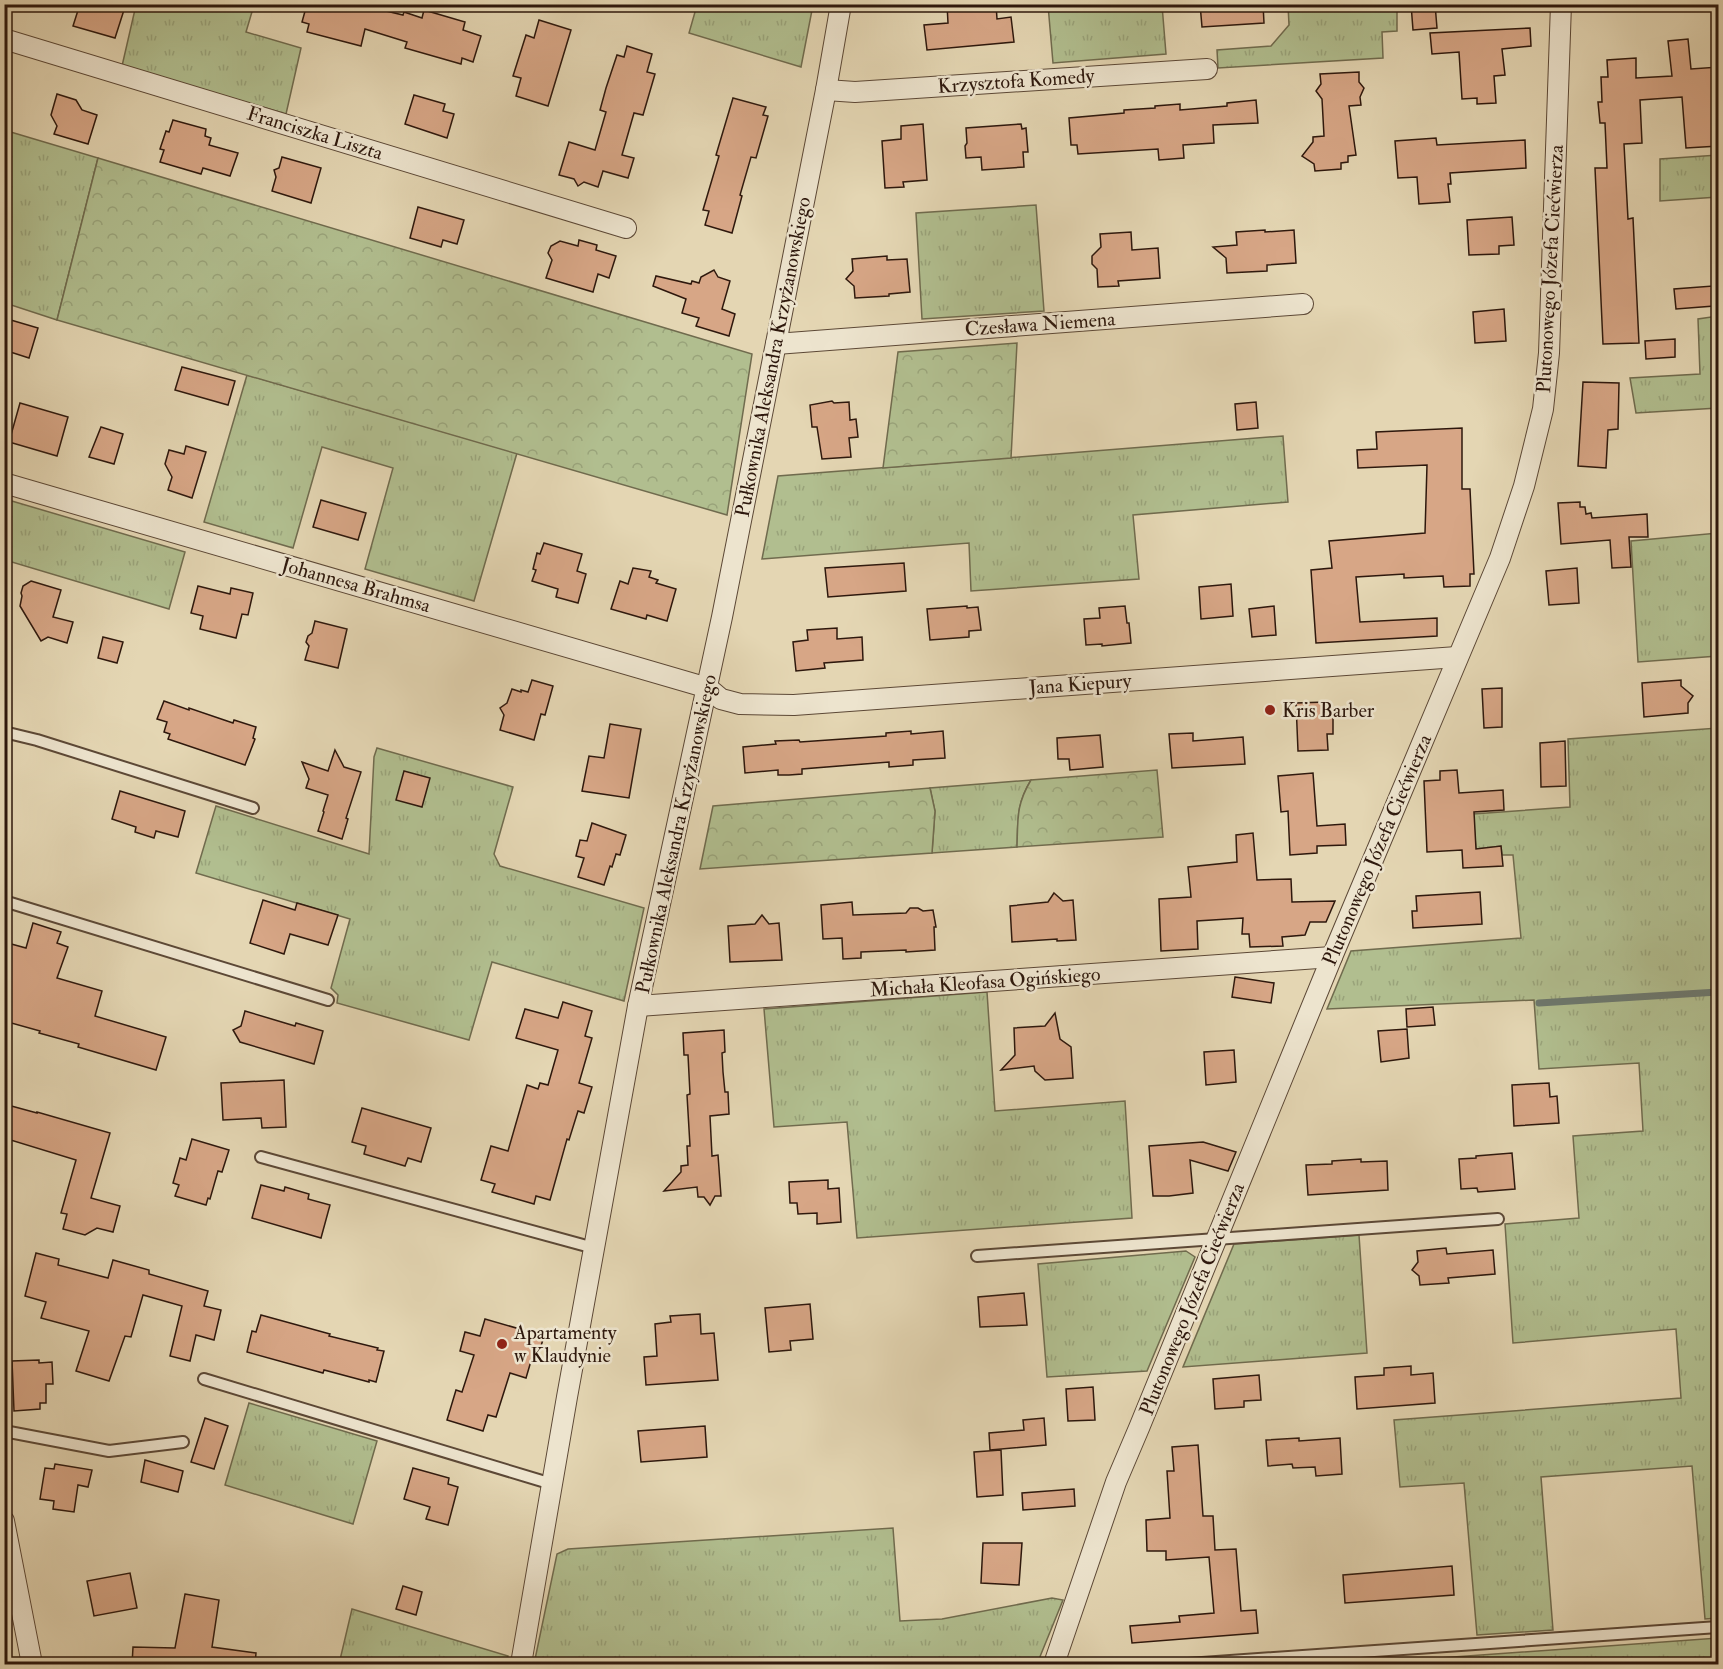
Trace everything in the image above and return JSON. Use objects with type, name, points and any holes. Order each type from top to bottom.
[{"type":"street","name":"Pułkownika Aleksandra Krzyżanowskiego","points":[[521,1665],[638,1006],[708,688],[841,4]]},
{"type":"street","name":"Plutonowego Józefa Ciećwierza","points":[[1054,1665],[1116,1482],[1332,957],[1500,558],[1524,486],[1542,410],[1549,353],[1561,4]]},
{"type":"street","name":"Franciszka Liszta","points":[[4,39],[626,228]]},
{"type":"street","name":"Krzysztofa Komedy","points":[[826,90],[855,92],[1207,69]]},
{"type":"street","name":"Czesława Niemena","points":[[776,344],[1304,304]]},
{"type":"street","name":"Johannesa Brahmsa","points":[[4,483],[708,688]]},
{"type":"street","name":"Jana Kiepury","points":[[708,688],[721,699],[740,704],[794,705],[1457,657]]},
{"type":"street","name":"Michała Kleofasa Ogińskiego","points":[[638,1006],[1332,957]]},
{"type":"street","points":[[4,1521],[32,1665]]},
{"type":"lane","points":[[4,732],[253,808]]},
{"type":"lane","points":[[4,902],[328,1000]]},
{"type":"lane","points":[[261,1157],[594,1248]]},
{"type":"lane","points":[[977,1256],[1498,1219]]},
{"type":"lane","points":[[204,1379],[552,1484]]},
{"type":"lane","points":[[4,1431],[109,1451],[183,1442]]},
{"type":"lane","points":[[1188,1665],[1719,1627]]},
{"type":"green space","points":[[136,5],[254,5],[246,32],[301,48],[286,114],[122,66]]},
{"type":"green space","points":[[697,5],[813,5],[801,67],[689,33]]},
{"type":"green space","points":[[1048,5],[1162,5],[1166,54],[1053,63]]},
{"type":"green space","points":[[1288,5],[1397,5],[1397,31],[1382,32],[1383,58],[1218,68],[1217,50],[1271,46],[1289,25]]},
{"type":"green space","points":[[4,130],[98,158],[57,320],[5,303]]},
{"type":"green space","points":[[1718,155],[1718,197],[1660,201],[1660,159]]},
{"type":"green space","points":[[98,158],[752,354],[727,515],[57,320]]},
{"type":"green space","points":[[1036,205],[1044,311],[922,319],[916,213]]},
{"type":"green space","points":[[1718,316],[1718,408],[1636,413],[1630,378],[1700,374],[1698,319]]},
{"type":"green space","points":[[1017,343],[1011,458],[883,468],[898,352]]},
{"type":"green space","points":[[247,375],[517,453],[474,601],[365,569],[393,468],[322,447],[293,548],[204,522]]},
{"type":"green space","points":[[1283,436],[1288,502],[1133,515],[1139,579],[971,591],[969,543],[762,559],[778,476]]},
{"type":"green space","points":[[5,499],[185,552],[169,609],[5,560]]},
{"type":"green space","points":[[1718,533],[1718,656],[1638,662],[1631,541]]},
{"type":"green space","points":[[1718,728],[1718,1618],[1705,1619],[1692,1466],[1541,1477],[1553,1630],[1477,1635],[1464,1483],[1400,1487],[1394,1420],[1681,1398],[1676,1329],[1513,1343],[1505,1224],[1579,1218],[1573,1136],[1643,1131],[1639,1063],[1539,1069],[1534,1000],[1327,1009],[1351,951],[1521,938],[1513,855],[1502,855],[1501,846],[1476,849],[1473,814],[1570,807],[1568,739]]},
{"type":"green space","points":[[377,748],[513,787],[494,854],[500,866],[644,908],[624,1001],[492,962],[469,1040],[337,1003],[338,995],[331,988],[350,919],[196,873],[216,806],[369,854],[374,757]]},
{"type":"green space","points":[[1157,770],[1163,837],[1017,847],[1020,805],[1031,780]]},
{"type":"green space","points":[[1031,780],[1020,805],[1017,847],[932,853],[935,811],[930,788]]},
{"type":"green space","points":[[930,788],[935,811],[932,853],[700,869],[713,806]]},
{"type":"green space","points":[[987,992],[995,1111],[1125,1101],[1132,1218],[857,1238],[847,1122],[774,1127],[764,1009]]},
{"type":"green space","points":[[1359,1235],[1367,1353],[1183,1367],[1234,1244]]},
{"type":"green space","points":[[1186,1251],[1195,1257],[1147,1371],[1047,1377],[1038,1264]]},
{"type":"green space","points":[[249,1403],[377,1441],[353,1524],[225,1485]]},
{"type":"green space","points":[[893,1528],[900,1621],[942,1619],[1052,1598],[1063,1600],[1037,1664],[534,1664],[557,1554],[568,1549]]},
{"type":"green space","points":[[352,1609],[508,1656],[506,1664],[339,1664]]},
{"type":"green space","points":[[1718,1638],[1718,1664],[1356,1664]]},
{"type":"building","points":[[80,4],[105,4],[124,10],[115,38],[73,26]]},
{"type":"building","points":[[307,4],[357,4],[403,15],[404,12],[422,18],[424,10],[465,22],[463,30],[481,36],[473,62],[462,58],[461,64],[405,48],[407,42],[365,29],[361,46],[307,32],[309,24],[302,22]]},
{"type":"building","points":[[947,4],[996,4],[997,19],[1011,17],[1014,42],[927,50],[924,25],[948,23]]},
{"type":"building","points":[[1200,4],[1263,4],[1264,23],[1202,27]]},
{"type":"building","points":[[1411,4],[1435,4],[1437,28],[1413,30]]},
{"type":"building","points":[[539,20],[571,30],[548,106],[516,96],[521,78],[513,76],[526,35],[534,38]]},
{"type":"building","points":[[1530,28],[1531,46],[1502,49],[1505,75],[1494,76],[1496,103],[1477,104],[1477,98],[1462,99],[1459,52],[1432,54],[1430,33]]},
{"type":"building","points":[[1688,39],[1691,69],[1719,67],[1719,146],[1686,148],[1682,97],[1640,100],[1642,143],[1624,144],[1628,219],[1633,218],[1639,343],[1603,344],[1595,168],[1607,168],[1605,123],[1600,123],[1598,102],[1602,102],[1601,77],[1608,77],[1607,60],[1636,58],[1636,78],[1672,76],[1668,41]]},
{"type":"building","points":[[627,46],[652,54],[647,72],[655,74],[643,115],[634,113],[622,155],[634,158],[628,178],[603,171],[598,187],[584,182],[578,186],[574,179],[559,175],[569,142],[595,150],[606,112],[600,110],[606,88],[617,55],[624,57]]},
{"type":"building","points":[[1359,72],[1359,82],[1364,88],[1360,97],[1361,105],[1349,106],[1356,155],[1348,156],[1348,162],[1341,163],[1341,169],[1315,171],[1314,164],[1302,156],[1313,142],[1313,137],[1324,136],[1322,99],[1316,91],[1321,84],[1320,74]]},
{"type":"building","points":[[57,94],[76,100],[82,110],[97,115],[88,144],[54,134],[57,126],[51,115]]},
{"type":"building","points":[[414,95],[445,104],[443,111],[454,114],[447,138],[405,124]]},
{"type":"building","points":[[733,98],[766,107],[763,115],[768,116],[756,158],[751,157],[732,233],[705,225],[709,211],[703,210]]},
{"type":"building","points":[[1256,100],[1258,123],[1213,125],[1214,143],[1183,145],[1184,158],[1159,160],[1158,149],[1078,154],[1077,145],[1071,145],[1069,118],[1124,113],[1124,110],[1155,108],[1155,106],[1180,104],[1180,110],[1227,106],[1227,103]]},
{"type":"building","points":[[173,120],[206,129],[205,136],[211,138],[209,145],[238,153],[230,176],[203,168],[201,174],[160,162],[164,150],[160,149],[166,131],[169,132]]},
{"type":"building","points":[[923,124],[927,180],[903,182],[904,187],[885,188],[882,141],[901,139],[901,126]]},
{"type":"building","points":[[1021,124],[1022,129],[1026,128],[1028,152],[1023,152],[1024,167],[982,170],[981,157],[966,158],[966,128]]},
{"type":"building","points":[[1436,138],[1437,145],[1525,140],[1526,168],[1450,173],[1451,184],[1448,184],[1450,202],[1419,204],[1417,177],[1398,178],[1395,141]]},
{"type":"building","points":[[282,157],[321,168],[311,203],[272,191],[276,177],[274,170],[279,168]]},
{"type":"building","points":[[418,207],[464,220],[457,244],[443,240],[441,247],[410,238]]},
{"type":"building","points":[[1512,217],[1514,245],[1499,246],[1499,254],[1469,255],[1467,220]]},
{"type":"building","points":[[1265,230],[1265,232],[1294,230],[1296,263],[1267,265],[1267,271],[1227,273],[1226,258],[1213,247],[1237,245],[1236,232]]},
{"type":"building","points":[[1131,232],[1132,250],[1158,248],[1160,278],[1118,281],[1119,286],[1098,287],[1097,269],[1092,264],[1092,256],[1101,247],[1100,234]]},
{"type":"building","points":[[579,240],[597,245],[596,250],[616,256],[609,278],[598,274],[593,292],[546,278],[552,260],[548,253],[551,246],[560,241],[578,246]]},
{"type":"building","points":[[887,256],[887,260],[907,259],[910,292],[855,298],[854,286],[846,279],[853,271],[852,259]]},
{"type":"building","points":[[714,270],[718,277],[730,281],[722,309],[735,314],[729,336],[696,326],[699,318],[682,313],[686,299],[653,286],[656,276],[691,284],[692,281],[699,283],[701,277]]},
{"type":"building","points":[[1713,286],[1714,306],[1676,309],[1674,289]]},
{"type":"building","points":[[1504,309],[1506,341],[1475,343],[1473,312]]},
{"type":"building","points":[[4,318],[38,328],[29,358],[4,350]]},
{"type":"building","points":[[1675,339],[1675,357],[1646,359],[1645,341]]},
{"type":"building","points":[[182,367],[235,381],[228,405],[175,390]]},
{"type":"building","points":[[1583,382],[1619,383],[1618,429],[1608,430],[1606,468],[1578,466]]},
{"type":"building","points":[[832,401],[834,403],[849,402],[850,420],[856,419],[858,437],[849,438],[851,457],[822,459],[817,427],[812,427],[810,405]]},
{"type":"building","points":[[1256,402],[1258,428],[1237,430],[1235,404]]},
{"type":"building","points":[[20,403],[68,417],[57,456],[9,442]]},
{"type":"building","points":[[101,427],[123,434],[114,464],[89,457]]},
{"type":"building","points":[[1462,428],[1462,489],[1470,489],[1474,574],[1470,574],[1470,586],[1444,587],[1443,576],[1404,578],[1404,574],[1356,577],[1360,622],[1437,618],[1437,636],[1316,643],[1311,570],[1332,568],[1329,541],[1425,533],[1427,465],[1358,468],[1357,450],[1377,449],[1376,432]]},
{"type":"building","points":[[186,446],[206,452],[192,498],[168,490],[172,477],[165,464],[169,450],[184,454]]},
{"type":"building","points":[[321,500],[366,513],[358,540],[313,527]]},
{"type":"building","points":[[1580,502],[1580,507],[1585,507],[1586,514],[1591,513],[1592,518],[1647,514],[1648,537],[1629,537],[1631,567],[1612,568],[1610,540],[1561,544],[1558,503]]},
{"type":"building","points":[[544,543],[582,554],[577,571],[586,574],[578,603],[556,597],[558,589],[532,581],[536,570],[533,569],[537,553],[540,554]]},
{"type":"building","points":[[904,563],[906,591],[828,597],[825,568]]},
{"type":"building","points":[[633,568],[651,571],[649,577],[658,580],[656,583],[676,589],[667,621],[647,615],[646,619],[611,609],[620,581],[628,584]]},
{"type":"building","points":[[1577,568],[1579,603],[1549,605],[1546,571]]},
{"type":"building","points":[[31,581],[61,590],[53,617],[73,622],[67,643],[48,637],[41,641],[20,606],[23,586]]},
{"type":"building","points":[[1231,584],[1233,616],[1201,619],[1199,587]]},
{"type":"building","points":[[198,586],[230,594],[231,588],[253,593],[248,615],[242,614],[236,638],[200,629],[203,616],[191,613]]},
{"type":"building","points":[[967,606],[967,608],[978,607],[981,630],[969,631],[969,637],[930,640],[927,609]]},
{"type":"building","points":[[1125,606],[1131,643],[1086,645],[1084,619],[1100,618],[1099,608]]},
{"type":"building","points":[[1274,606],[1276,635],[1252,637],[1249,609]]},
{"type":"building","points":[[315,621],[347,629],[338,668],[305,660],[309,646],[306,642],[312,633]]},
{"type":"building","points":[[837,628],[837,639],[862,637],[863,660],[824,663],[825,668],[796,671],[793,642],[808,640],[807,630]]},
{"type":"building","points":[[103,637],[123,642],[117,663],[98,658]]},
{"type":"building","points":[[532,680],[553,686],[545,715],[541,714],[534,740],[500,730],[504,715],[500,708],[507,703],[512,689],[528,692]]},
{"type":"building","points":[[1681,680],[1681,686],[1693,696],[1688,703],[1688,713],[1644,717],[1642,683]]},
{"type":"building","points":[[1502,688],[1502,727],[1484,728],[1482,689]]},
{"type":"building","points":[[164,701],[233,723],[234,720],[256,727],[253,738],[255,739],[245,765],[168,739],[170,734],[164,732],[167,722],[157,719]]},
{"type":"building","points":[[1326,702],[1327,716],[1333,716],[1333,734],[1327,734],[1328,750],[1298,751],[1296,703]]},
{"type":"building","points":[[610,724],[641,729],[629,798],[582,791],[589,756],[604,758]]},
{"type":"building","points":[[911,731],[911,734],[943,731],[945,758],[913,760],[913,765],[889,767],[889,762],[802,769],[802,774],[789,775],[778,775],[778,770],[745,773],[743,747],[776,744],[775,741],[799,740],[800,742],[886,736],[886,733]]},
{"type":"building","points":[[1193,733],[1193,741],[1243,737],[1245,764],[1172,768],[1169,734]]},
{"type":"building","points":[[1100,735],[1103,767],[1070,770],[1069,759],[1058,759],[1057,738]]},
{"type":"building","points":[[1565,741],[1566,786],[1541,787],[1540,743]]},
{"type":"building","points":[[335,750],[344,767],[361,772],[346,818],[348,819],[342,839],[318,831],[328,795],[306,788],[309,779],[302,762],[328,771]]},
{"type":"building","points":[[1457,770],[1459,793],[1503,790],[1504,810],[1474,812],[1476,849],[1501,846],[1503,866],[1463,868],[1462,850],[1427,852],[1424,781],[1440,780],[1440,771]]},
{"type":"building","points":[[404,771],[430,778],[422,807],[396,800]]},
{"type":"building","points":[[1313,773],[1317,826],[1345,824],[1346,845],[1317,846],[1317,853],[1290,855],[1288,811],[1281,812],[1278,776]]},
{"type":"building","points":[[120,791],[185,811],[178,837],[156,831],[154,838],[135,832],[136,827],[112,819]]},
{"type":"building","points":[[592,823],[626,835],[620,855],[616,854],[604,885],[578,877],[584,858],[576,856],[580,840],[587,841]]},
{"type":"building","points":[[1253,833],[1257,880],[1291,879],[1292,902],[1335,901],[1326,922],[1310,922],[1305,935],[1282,937],[1283,946],[1250,947],[1249,934],[1242,934],[1243,918],[1197,921],[1198,949],[1161,951],[1159,899],[1191,897],[1188,867],[1237,862],[1236,835]]},
{"type":"building","points":[[1480,892],[1482,924],[1413,928],[1412,911],[1417,911],[1416,896]]},
{"type":"building","points":[[1054,893],[1063,901],[1073,900],[1076,940],[1012,942],[1010,906],[1048,902]]},
{"type":"building","points":[[263,900],[295,910],[297,903],[338,915],[328,945],[290,934],[284,954],[250,943]]},
{"type":"building","points":[[852,902],[853,915],[906,913],[910,908],[923,911],[933,910],[936,927],[934,927],[935,950],[861,952],[861,958],[843,959],[842,938],[823,939],[821,905]]},
{"type":"building","points":[[762,915],[769,924],[779,923],[782,960],[730,962],[728,926],[755,924]]},
{"type":"building","points":[[33,923],[61,932],[57,943],[68,947],[57,978],[102,991],[95,1016],[166,1037],[156,1070],[78,1047],[79,1044],[4,1021],[4,942],[26,948]]},
{"type":"building","points":[[1235,977],[1274,983],[1271,1003],[1232,997]]},
{"type":"building","points":[[563,1002],[592,1011],[585,1036],[592,1038],[579,1083],[592,1087],[584,1113],[578,1111],[569,1140],[567,1139],[550,1200],[536,1196],[534,1204],[492,1192],[495,1184],[481,1180],[491,1146],[508,1151],[527,1085],[538,1089],[540,1083],[548,1085],[558,1050],[516,1038],[525,1009],[558,1018]]},
{"type":"building","points":[[1433,1007],[1435,1025],[1407,1027],[1406,1009]]},
{"type":"building","points":[[245,1011],[295,1026],[296,1023],[323,1031],[314,1064],[240,1042],[233,1030],[241,1026]]},
{"type":"building","points":[[1055,1013],[1060,1039],[1071,1047],[1073,1078],[1045,1080],[1035,1071],[1034,1066],[1001,1070],[1015,1055],[1014,1028],[1045,1026]]},
{"type":"building","points":[[1407,1029],[1409,1058],[1381,1062],[1378,1031]]},
{"type":"building","points":[[724,1030],[723,1072],[725,1092],[728,1092],[729,1114],[710,1116],[712,1156],[718,1155],[721,1196],[715,1196],[710,1205],[704,1197],[698,1197],[697,1187],[664,1191],[681,1172],[681,1166],[688,1165],[687,1146],[690,1146],[687,1095],[690,1094],[688,1055],[684,1055],[683,1033]]},
{"type":"building","points":[[1234,1050],[1236,1082],[1206,1085],[1204,1052]]},
{"type":"building","points":[[284,1080],[286,1127],[262,1128],[261,1118],[223,1120],[221,1083]]},
{"type":"building","points":[[1549,1083],[1550,1097],[1557,1096],[1559,1123],[1514,1126],[1512,1085]]},
{"type":"building","points":[[4,1104],[110,1133],[91,1198],[120,1206],[113,1232],[97,1228],[85,1235],[63,1229],[67,1214],[61,1213],[76,1160],[4,1138]]},
{"type":"building","points":[[362,1108],[431,1128],[421,1162],[408,1158],[405,1166],[364,1154],[366,1146],[352,1142]]},
{"type":"building","points":[[192,1139],[229,1150],[222,1172],[218,1171],[206,1205],[175,1196],[179,1185],[173,1183],[180,1158],[186,1160]]},
{"type":"building","points":[[1203,1142],[1236,1152],[1228,1171],[1190,1160],[1193,1193],[1153,1196],[1149,1146]]},
{"type":"building","points":[[1512,1153],[1515,1189],[1478,1192],[1477,1188],[1461,1189],[1459,1159]]},
{"type":"building","points":[[1361,1159],[1361,1162],[1387,1161],[1388,1190],[1308,1195],[1306,1165],[1332,1164],[1332,1161]]},
{"type":"building","points":[[828,1180],[828,1189],[839,1188],[841,1222],[817,1224],[817,1213],[798,1214],[797,1203],[790,1203],[789,1182]]},
{"type":"building","points":[[261,1185],[284,1191],[285,1187],[309,1194],[308,1199],[330,1205],[321,1238],[252,1218]]},
{"type":"building","points":[[1446,1248],[1447,1254],[1493,1250],[1495,1274],[1448,1278],[1449,1283],[1420,1285],[1419,1276],[1412,1270],[1418,1262],[1417,1251]]},
{"type":"building","points":[[36,1253],[59,1259],[58,1265],[108,1278],[113,1260],[149,1270],[149,1274],[208,1291],[204,1306],[221,1310],[214,1340],[196,1335],[190,1361],[170,1356],[182,1306],[143,1295],[131,1337],[125,1336],[109,1381],[76,1371],[89,1331],[41,1318],[46,1302],[25,1296]]},
{"type":"building","points":[[1024,1293],[1027,1325],[980,1327],[978,1297]]},
{"type":"building","points":[[810,1304],[813,1339],[790,1341],[791,1350],[769,1352],[765,1308]]},
{"type":"building","points":[[700,1314],[701,1334],[714,1333],[718,1380],[646,1385],[644,1357],[657,1356],[655,1324],[671,1322],[670,1316]]},
{"type":"building","points":[[261,1315],[384,1351],[376,1382],[324,1370],[323,1373],[247,1352],[252,1331],[256,1332]]},
{"type":"building","points":[[485,1319],[544,1336],[536,1363],[531,1361],[526,1378],[510,1373],[496,1417],[488,1415],[483,1431],[447,1420],[456,1390],[462,1392],[474,1355],[460,1351],[465,1332],[480,1336]]},
{"type":"building","points":[[39,1360],[39,1363],[52,1362],[53,1384],[46,1384],[46,1403],[40,1403],[40,1409],[14,1411],[12,1361]]},
{"type":"building","points":[[1411,1366],[1411,1375],[1433,1373],[1435,1403],[1357,1409],[1355,1377],[1384,1375],[1384,1368]]},
{"type":"building","points":[[1259,1375],[1261,1400],[1244,1401],[1244,1407],[1215,1409],[1213,1379]]},
{"type":"building","points":[[1093,1387],[1095,1420],[1068,1421],[1066,1389]]},
{"type":"building","points":[[205,1418],[228,1426],[214,1469],[191,1462]]},
{"type":"building","points":[[1044,1418],[1046,1445],[990,1450],[989,1433],[1024,1430],[1023,1420]]},
{"type":"building","points":[[705,1426],[707,1457],[641,1462],[638,1431]]},
{"type":"building","points":[[1299,1438],[1299,1441],[1340,1438],[1342,1474],[1316,1476],[1315,1467],[1293,1468],[1292,1464],[1268,1466],[1266,1440]]},
{"type":"building","points":[[1198,1445],[1203,1516],[1213,1516],[1215,1550],[1236,1549],[1241,1611],[1256,1610],[1258,1633],[1132,1643],[1130,1626],[1180,1622],[1179,1616],[1214,1613],[1209,1557],[1166,1560],[1166,1551],[1147,1551],[1146,1520],[1170,1518],[1167,1471],[1174,1471],[1172,1447]]},
{"type":"building","points":[[1001,1450],[1003,1495],[977,1497],[974,1452]]},
{"type":"building","points":[[145,1460],[183,1471],[178,1492],[141,1482]]},
{"type":"building","points":[[55,1464],[92,1470],[88,1487],[78,1485],[74,1512],[53,1509],[54,1501],[40,1499],[45,1468],[54,1469]]},
{"type":"building","points":[[413,1468],[449,1478],[448,1484],[458,1487],[448,1525],[426,1519],[430,1507],[404,1499]]},
{"type":"building","points":[[1074,1489],[1075,1506],[1023,1510],[1022,1493]]},
{"type":"building","points":[[983,1543],[1022,1543],[1019,1585],[981,1583]]},
{"type":"building","points":[[1452,1566],[1454,1595],[1345,1603],[1343,1575]]},
{"type":"building","points":[[130,1573],[137,1608],[94,1616],[87,1581]]},
{"type":"building","points":[[403,1586],[422,1592],[416,1615],[396,1609]]},
{"type":"building","points":[[185,1594],[219,1600],[212,1647],[256,1653],[255,1665],[132,1665],[133,1647],[175,1648]]},
{"type":"waterway","points":[[1539,1003],[1718,992]]},
{"type":"place","name":"Kris Barber","points":[[1270,710]]},
{"type":"place","name":"Apartamenty w Klaudynie","points":[[502,1344]]}]
